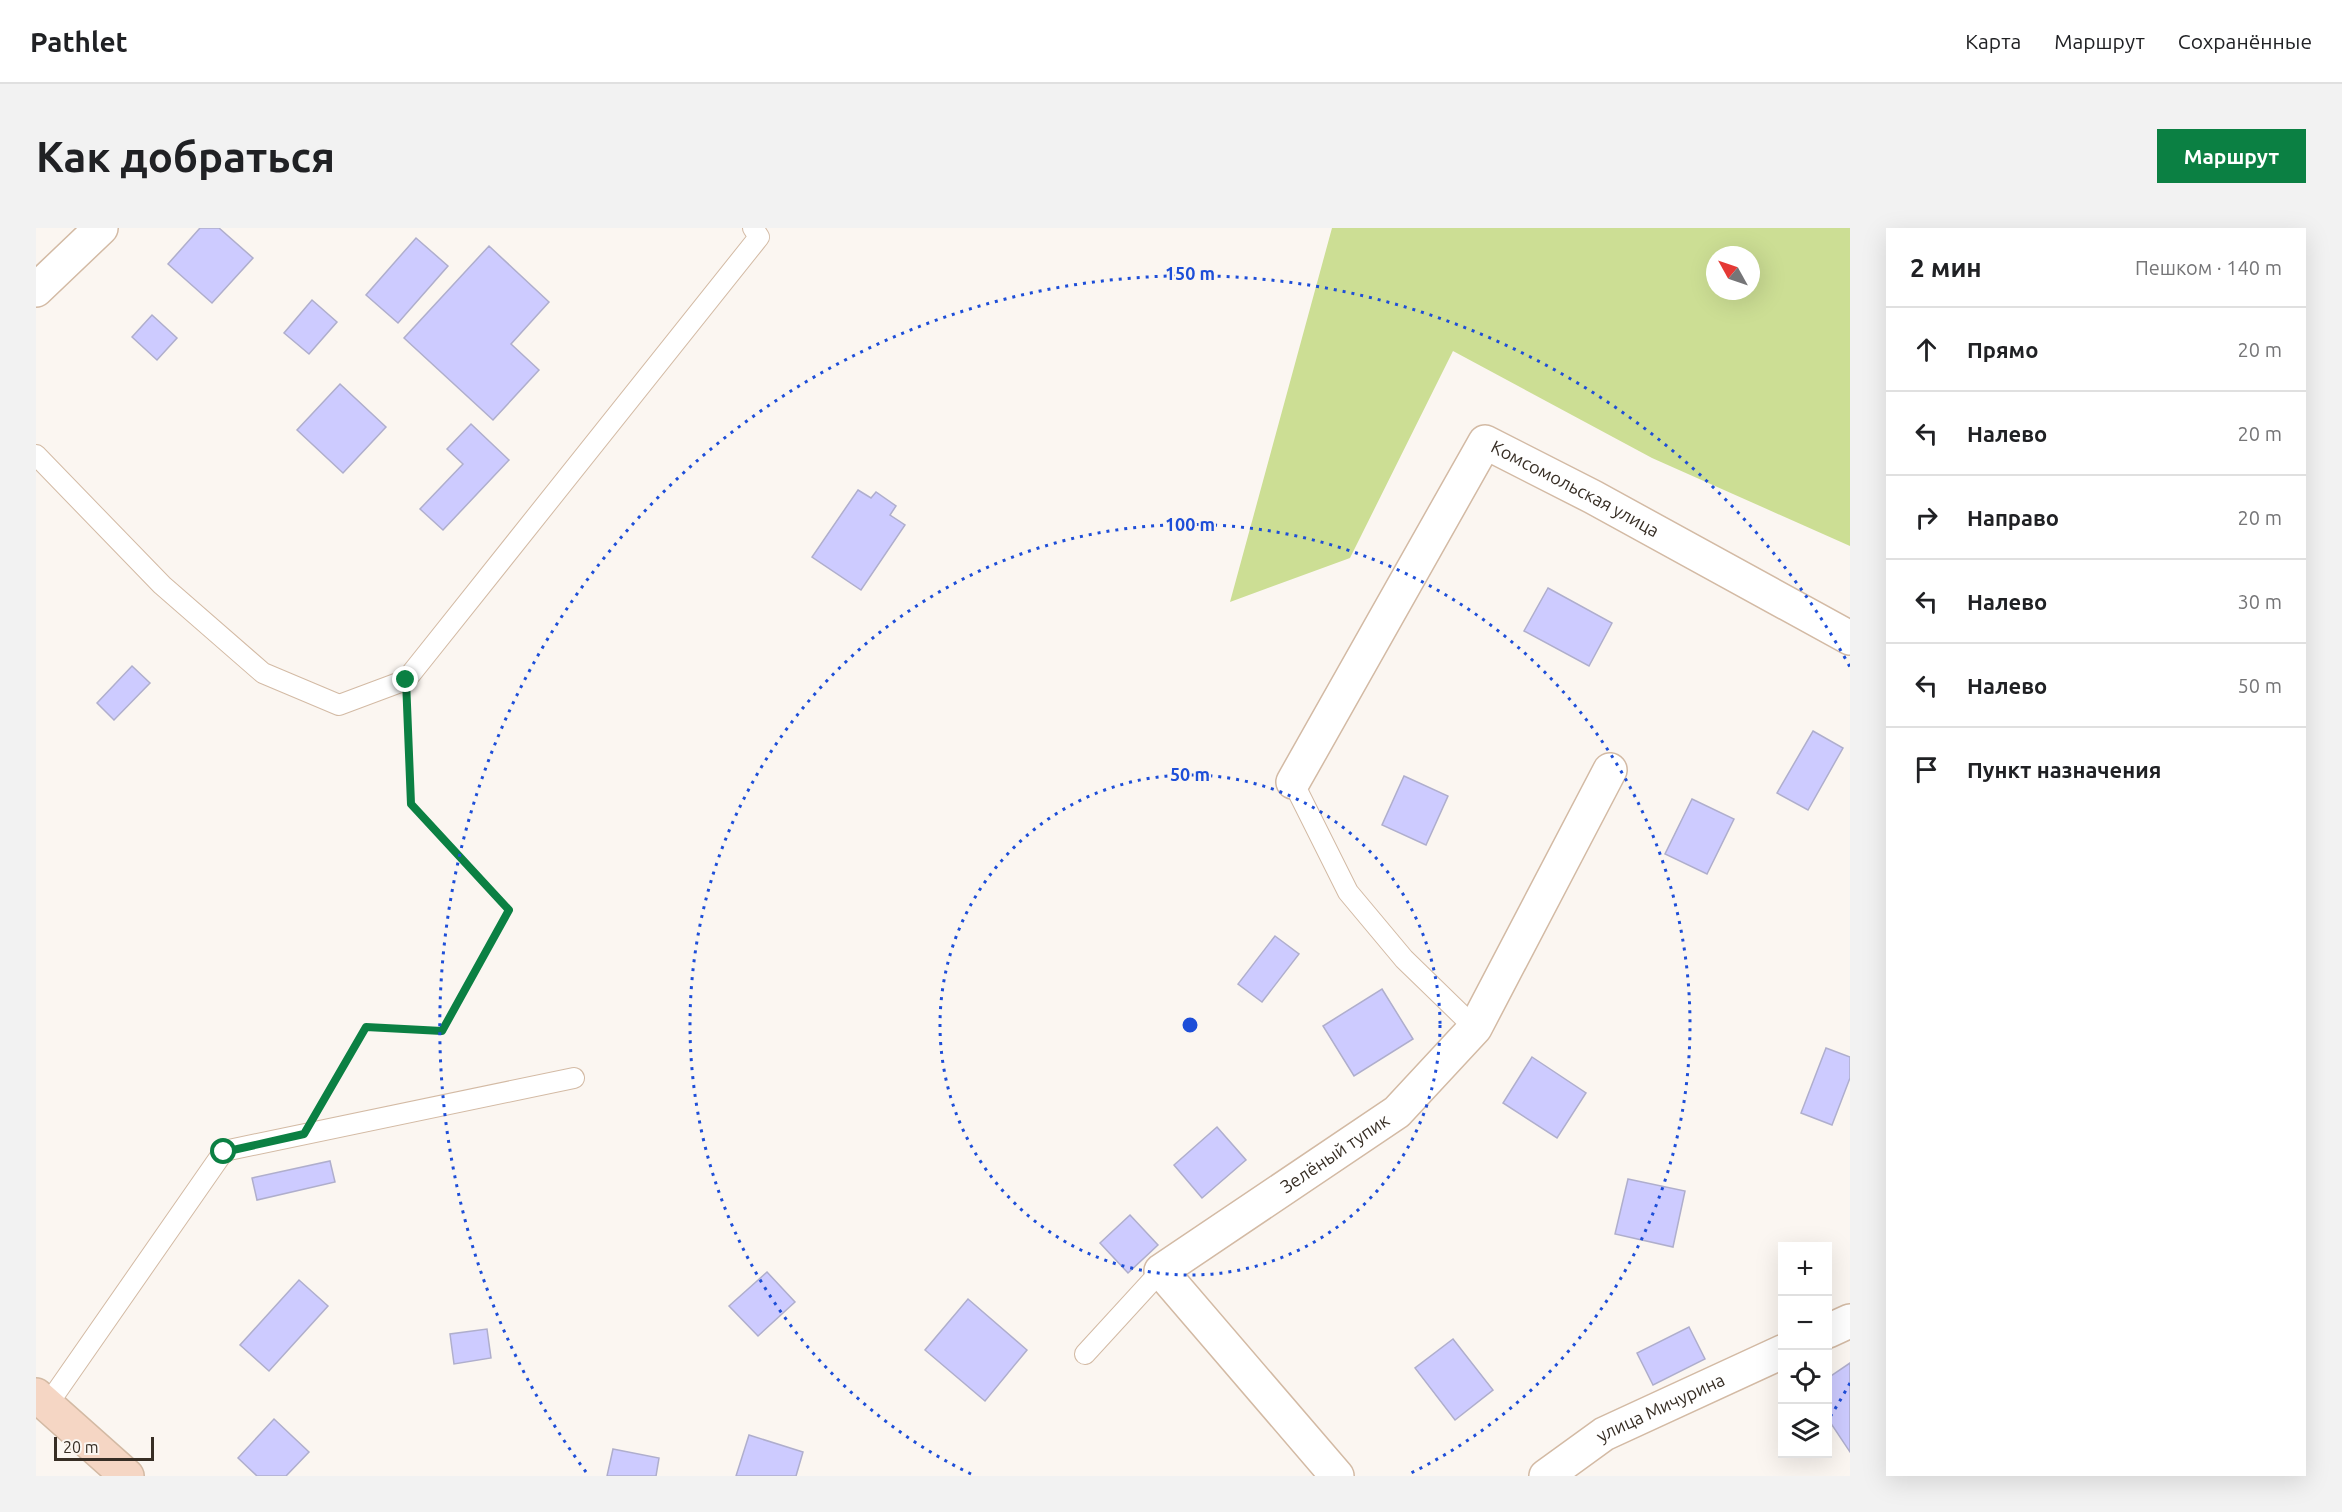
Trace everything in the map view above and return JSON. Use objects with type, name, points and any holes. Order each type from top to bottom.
[{"type":"street","points":[[36,290],[101,228]]},
{"type":"street","name":"Комсомольская улица","points":[[1293,782],[1485,441],[1593,497],[1850,638]]},
{"type":"street","name":"Зелёный тупик","points":[[1161,1271],[1397,1112],[1475,1028],[1610,770]]},
{"type":"street","points":[[1161,1271],[1337,1476]]},
{"type":"street","points":[[1832,1329],[1850,1321]]},
{"type":"street","name":"улица Мичурина","points":[[1545,1476],[1604,1434],[1778,1354]]},
{"type":"street","points":[[42,1400],[127,1476]]},
{"type":"lane","points":[[36,455],[162,585],[263,673],[339,705],[406,680],[759,237],[753,228]]},
{"type":"lane","points":[[1293,782],[1348,892],[1404,959],[1475,1028]]},
{"type":"lane","points":[[42,1400],[224,1152],[574,1078]]},
{"type":"lane","points":[[1085,1354],[1161,1271]]},
{"type":"path","points":[[304,1134],[366,1027],[442,1031],[509,910],[411,804],[406,680]]},
{"type":"green space","points":[[1332,228],[1850,228],[1850,546],[1652,458],[1453,351],[1350,558],[1230,602]]},
{"type":"building","points":[[200,228],[219,228],[253,258],[212,303],[168,264]]},
{"type":"building","points":[[416,238],[448,266],[398,323],[366,295]]},
{"type":"building","points":[[489,246],[549,302],[511,344],[539,370],[493,420],[404,338]]},
{"type":"building","points":[[312,300],[337,322],[309,354],[284,333]]},
{"type":"building","points":[[152,315],[177,338],[157,360],[132,337]]},
{"type":"building","points":[[340,384],[386,427],[343,473],[297,430]]},
{"type":"building","points":[[471,424],[509,460],[443,530],[420,509],[463,464],[447,449]]},
{"type":"building","points":[[858,490],[871,498],[876,492],[896,506],[890,515],[905,525],[861,590],[812,557]]},
{"type":"building","points":[[1548,588],[1612,623],[1589,666],[1524,631]]},
{"type":"building","points":[[132,666],[150,683],[114,720],[97,703]]},
{"type":"building","points":[[1813,731],[1843,748],[1808,810],[1777,793]]},
{"type":"building","points":[[1404,776],[1448,796],[1426,845],[1382,825]]},
{"type":"building","points":[[1692,799],[1734,819],[1707,874],[1665,854]]},
{"type":"building","points":[[1275,936],[1299,954],[1262,1002],[1238,984]]},
{"type":"building","points":[[1382,989],[1413,1039],[1354,1076],[1323,1026]]},
{"type":"building","points":[[1826,1048],[1850,1057],[1850,1078],[1832,1125],[1801,1113]]},
{"type":"building","points":[[1532,1057],[1586,1093],[1557,1138],[1503,1103]]},
{"type":"building","points":[[1217,1127],[1246,1160],[1202,1198],[1174,1165]]},
{"type":"building","points":[[330,1161],[335,1182],[257,1200],[252,1178]]},
{"type":"building","points":[[1628,1179],[1685,1191],[1673,1247],[1615,1234]]},
{"type":"building","points":[[1130,1215],[1158,1245],[1128,1273],[1100,1243]]},
{"type":"building","points":[[767,1272],[795,1302],[758,1336],[729,1306]]},
{"type":"building","points":[[299,1280],[328,1306],[269,1371],[240,1345]]},
{"type":"building","points":[[968,1299],[1027,1350],[985,1401],[925,1350]]},
{"type":"building","points":[[1689,1327],[1705,1359],[1653,1385],[1637,1353]]},
{"type":"building","points":[[487,1329],[491,1358],[454,1364],[450,1334]]},
{"type":"building","points":[[1453,1339],[1493,1390],[1455,1420],[1415,1368]]},
{"type":"building","points":[[1850,1363],[1850,1452],[1832,1425],[1832,1375]]},
{"type":"building","points":[[274,1419],[309,1452],[286,1476],[257,1476],[238,1458]]},
{"type":"building","points":[[749,1435],[803,1452],[796,1476],[736,1476]]},
{"type":"building","points":[[613,1449],[659,1458],[656,1476],[607,1476]]},
{"type":"route","points":[[224,1152],[304,1134],[366,1027],[442,1031],[509,910],[411,804],[406,680]]}]
